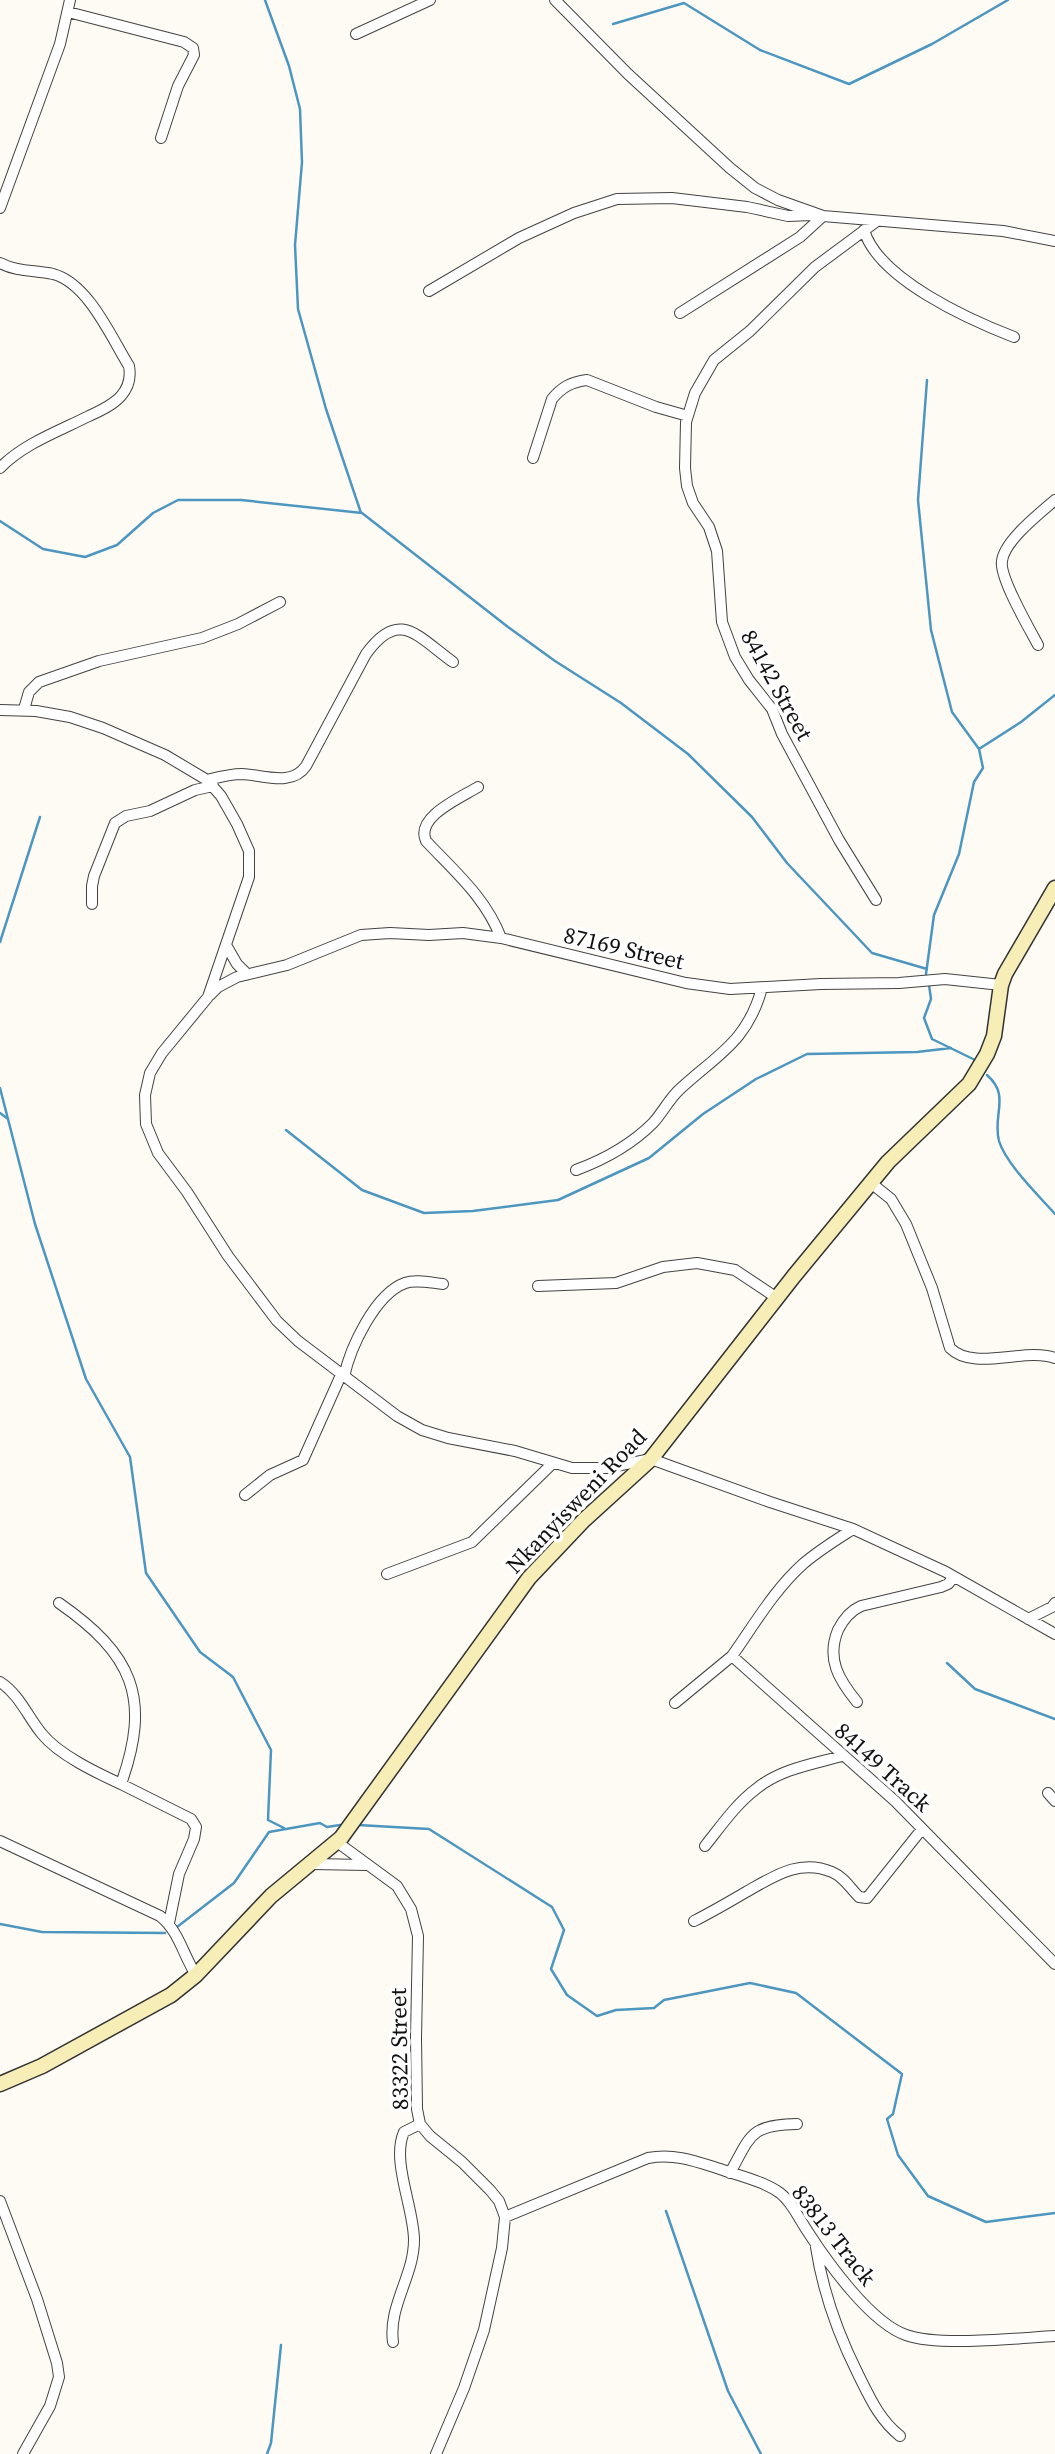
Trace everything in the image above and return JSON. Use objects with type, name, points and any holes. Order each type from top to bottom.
[{"type":"street","points":[[0,208],[60,44],[70,0]]},
{"type":"street","points":[[356,34],[430,0]]},
{"type":"street","points":[[555,0],[628,74],[730,168],[766,194],[819,215]]},
{"type":"street","points":[[68,12],[184,42],[194,48],[194,55],[178,86],[160,138]]},
{"type":"street","points":[[429,291],[519,237],[574,213],[617,199],[672,198],[747,207],[788,216],[819,215],[1011,232],[1055,240]]},
{"type":"street","points":[[680,313],[800,237],[819,215]]},
{"type":"street","name":"84142 Street","points":[[876,900],[839,840],[782,734],[772,709],[749,680],[727,639],[722,622],[717,551],[709,527],[693,503],[687,486],[685,443],[688,416],[695,393],[714,360],[750,331],[814,267],[877,221]]},
{"type":"street","points":[[864,230],[867,243],[874,253],[916,287],[982,324],[1014,337]]},
{"type":"street","points":[[0,263],[18,271],[55,275],[74,285],[91,305],[129,366],[130,373],[128,385],[120,397],[105,408],[19,452],[0,468]]},
{"type":"street","points":[[533,458],[552,399],[559,391],[578,381],[587,380],[656,407],[688,416]]},
{"type":"street","points":[[1038,645],[1010,589],[1002,568],[1002,558],[1016,537],[1055,500]]},
{"type":"street","points":[[24,709],[29,692],[39,682],[99,661],[201,638],[238,624],[280,602]]},
{"type":"street","points":[[92,904],[94,876],[115,823],[126,816],[150,811],[210,783],[239,774],[292,778],[300,774],[366,654],[378,638],[388,631],[397,628],[410,631],[453,662]]},
{"type":"street","points":[[0,710],[24,709],[83,721],[165,755],[210,783],[237,824],[250,859],[249,877],[208,997],[162,1053],[150,1073],[145,1109],[150,1136],[158,1153],[276,1321],[298,1341],[397,1416],[422,1430],[515,1451],[572,1468],[625,1466],[651,1459],[853,1529],[954,1577],[1055,1634]]},
{"type":"street","points":[[478,787],[433,816],[426,822],[423,834],[426,841],[474,891],[501,938]]},
{"type":"street","name":"Nkanyisweni Road","points":[[0,2084],[42,2066],[171,1995],[196,1975],[271,1896],[337,1842],[529,1578],[584,1520],[651,1459],[871,1183],[917,1133],[958,1097],[977,1073],[993,1036],[1001,985],[1013,959],[1055,888]]},
{"type":"street","name":"87169 Street","points":[[208,997],[218,987],[247,974],[287,965],[351,938],[371,933],[463,933],[501,938],[686,982],[730,989],[945,979],[1001,985]]},
{"type":"street","points":[[226,945],[237,964],[247,974]]},
{"type":"street","points":[[576,1170],[600,1160],[654,1122],[678,1091],[739,1037],[752,1018],[762,988]]},
{"type":"street","points":[[871,1183],[891,1199],[906,1224],[932,1289],[950,1348],[955,1353],[970,1359],[1041,1354],[1055,1358]]},
{"type":"street","points":[[538,1286],[616,1283],[663,1267],[697,1263],[735,1270],[777,1298]]},
{"type":"street","points":[[245,1495],[270,1475],[303,1460],[356,1341],[376,1310],[394,1289],[412,1282],[443,1284]]},
{"type":"street","points":[[387,1574],[472,1542],[554,1463]]},
{"type":"street","points":[[675,1703],[732,1656],[766,1606],[804,1563],[853,1529]]},
{"type":"street","points":[[858,1702],[839,1677],[832,1651],[836,1635],[846,1617],[853,1609],[861,1606],[942,1587],[954,1577]]},
{"type":"street","points":[[59,1603],[83,1620],[112,1648],[123,1663],[130,1681],[135,1704],[135,1731],[130,1760],[121,1784]]},
{"type":"street","points":[[1028,1619],[1055,1603]]},
{"type":"street","name":"84149 Track","points":[[732,1656],[895,1801],[1055,1964]]},
{"type":"street","points":[[0,1682],[14,1694],[53,1745],[121,1784],[191,1819],[197,1827],[179,1874],[169,1923]]},
{"type":"street","points":[[705,1846],[758,1787],[797,1768],[842,1756]]},
{"type":"street","points":[[694,1921],[775,1874],[794,1868],[813,1867],[831,1871],[846,1881],[859,1897],[867,1898],[922,1829]]},
{"type":"street","points":[[0,1841],[148,1909],[169,1923],[196,1975]]},
{"type":"street","name":"83322 Street","points":[[337,1842],[397,1886],[417,1925],[416,2038],[420,2124],[490,2190],[505,2217]]},
{"type":"street","points":[[312,1864],[368,1865]]},
{"type":"street","points":[[393,2342],[391,2332],[395,2308],[411,2262],[414,2241],[401,2163],[401,2141],[404,2132],[420,2124]]},
{"type":"street","points":[[730,2173],[746,2144],[759,2130],[768,2126],[797,2124]]},
{"type":"street","name":"83813 Track","points":[[505,2217],[648,2158],[676,2156],[758,2182],[779,2192],[787,2199],[815,2243],[869,2309],[884,2323],[907,2335],[946,2340],[1055,2336]]},
{"type":"street","points":[[0,2201],[37,2299],[59,2378],[50,2406],[23,2454]]},
{"type":"street","points":[[436,2454],[464,2388],[484,2330],[502,2248],[505,2217]]},
{"type":"street","points":[[815,2243],[825,2295],[840,2337],[878,2413],[900,2436]]},
{"type":"waterway","points":[[265,0],[289,66],[300,109],[302,162],[295,245],[298,309],[326,409],[361,513]]},
{"type":"waterway","points":[[613,24],[684,3],[760,50],[849,84],[932,44],[1008,0]]},
{"type":"waterway","points":[[927,380],[918,500],[931,630],[952,712],[979,749]]},
{"type":"waterway","points":[[0,521],[43,549],[85,557],[117,545],[153,513],[178,500],[241,500],[362,513],[508,627],[621,703],[688,754],[752,817],[787,863],[872,953],[927,969]]},
{"type":"waterway","points":[[926,974],[934,915],[959,854],[974,782],[983,768],[979,749],[1021,722],[1055,695]]},
{"type":"waterway","points":[[0,942],[40,817]]},
{"type":"waterway","points":[[929,985],[931,999],[924,1018],[932,1039],[975,1060]]},
{"type":"waterway","points":[[286,1130],[362,1190],[424,1213],[473,1211],[558,1200],[649,1158],[703,1114],[756,1079],[807,1054],[917,1052],[951,1048]]},
{"type":"waterway","points":[[987,1075],[998,1091],[997,1132],[1003,1150],[1008,1160],[1055,1214]]},
{"type":"waterway","points":[[0,1088],[35,1224],[86,1379],[130,1457],[146,1573],[200,1652],[233,1677],[271,1750],[268,1820],[284,1828]]},
{"type":"waterway","points":[[0,1113],[8,1119]]},
{"type":"waterway","points":[[947,1663],[975,1689],[1055,1719]]},
{"type":"waterway","points":[[177,1927],[234,1883],[269,1832],[320,1823],[327,1827],[340,1825]]},
{"type":"waterway","points":[[358,1825],[429,1829],[552,1907],[564,1930],[551,1969],[567,1995],[597,2016],[616,2010],[654,2008],[664,2000],[750,1983],[796,1993],[902,2074],[893,2114],[887,2119],[898,2155],[928,2196],[986,2222],[1055,2213]]},
{"type":"waterway","points":[[0,1924],[42,1932],[165,1933]]},
{"type":"waterway","points":[[666,2211],[728,2391],[761,2454]]},
{"type":"waterway","points":[[267,2454],[271,2443],[281,2345]]}]
